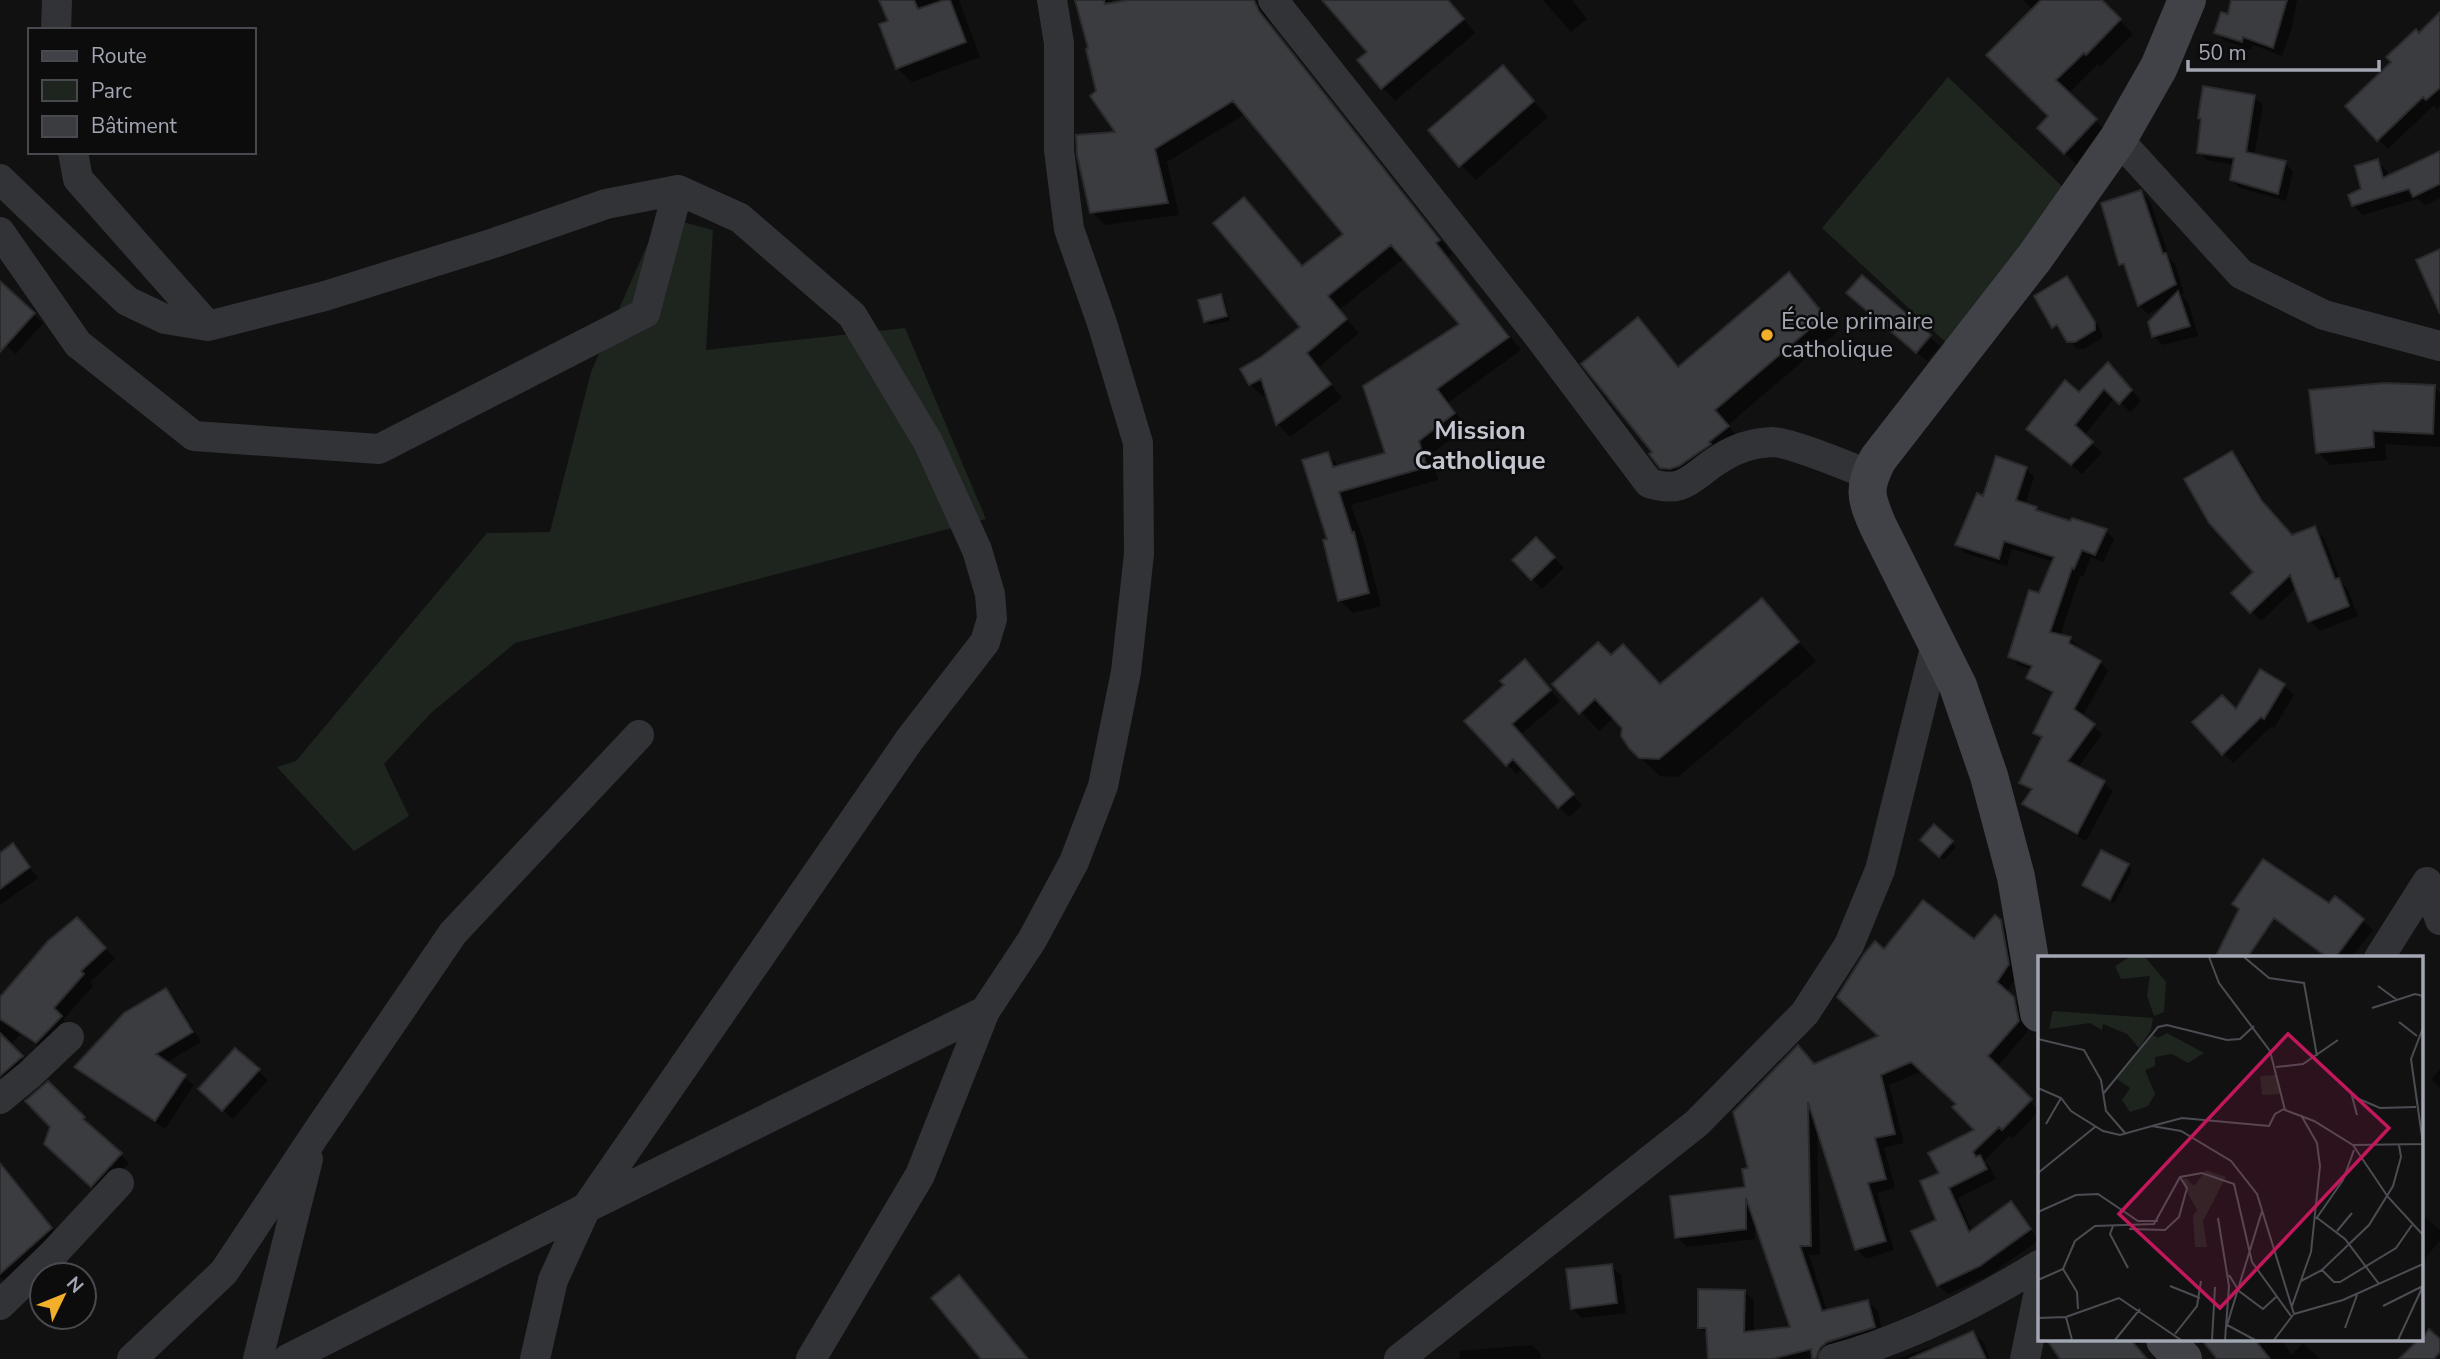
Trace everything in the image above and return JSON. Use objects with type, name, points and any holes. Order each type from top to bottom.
[{"type":"street","points":[[57,0],[57,28]]},
{"type":"street","points":[[811,1359],[920,1175],[985,1012],[1032,940],[1074,862],[1103,786],[1126,672],[1139,554],[1138,443],[1102,323],[1069,229],[1059,150],[1059,43],[1052,0]]},
{"type":"street","points":[[1273,0],[1537,334],[1649,484],[1667,489],[1687,483],[1721,458],[1745,446],[1775,442],[1870,475]]},
{"type":"street","points":[[2038,1007],[2016,877],[1989,776],[1958,686],[1878,526],[1868,502],[1866,484],[1878,459],[2035,257],[2118,139],[2159,67],[2187,0]]},
{"type":"street","points":[[2118,139],[2241,274],[2324,315],[2440,346]]},
{"type":"street","points":[[74,154],[78,179],[208,326]]},
{"type":"street","points":[[0,179],[127,301],[165,319],[208,326],[325,296],[494,243],[606,204],[678,190],[740,218],[852,315],[928,442],[977,550],[990,594],[992,620],[985,642],[910,739],[586,1208],[553,1280],[536,1359]]},
{"type":"street","points":[[0,232],[78,344],[194,436],[379,449],[645,313],[678,190]]},
{"type":"street","points":[[1399,1359],[1698,1124],[1805,1013],[1849,946],[1880,870],[1937,640]]},
{"type":"street","points":[[132,1359],[224,1272],[314,1135],[453,933],[639,735]]},
{"type":"street","points":[[2380,956],[2427,882],[2440,920]]},
{"type":"street","points":[[288,1359],[586,1208],[985,1012]]},
{"type":"street","points":[[0,1099],[69,1037]]},
{"type":"street","points":[[258,1359],[314,1135]]},
{"type":"street","points":[[0,1305],[54,1253],[119,1183]]},
{"type":"street","points":[[1833,1359],[1861,1352],[1931,1325],[1996,1292],[2038,1266]]},
{"type":"street","points":[[2025,1359],[2038,1296]]},
{"type":"street","points":[[2167,1342],[2183,1359]]},
{"type":"green space","points":[[1948,77],[2071,195],[1952,348],[1822,228]]},
{"type":"green space","points":[[660,216],[713,230],[706,350],[905,328],[986,519],[515,643],[431,713],[384,764],[409,816],[354,851],[277,767],[296,761],[487,533],[550,532],[591,372]]},
{"type":"building","points":[[879,0],[914,0],[918,9],[950,0],[966,42],[896,69],[879,24],[888,21]]},
{"type":"building","points":[[1075,0],[1104,0],[1105,4],[1128,0],[1254,0],[1259,11],[1440,240],[1436,243],[1509,337],[1437,389],[1455,413],[1419,441],[1427,467],[1339,492],[1352,533],[1354,532],[1369,593],[1338,601],[1323,540],[1327,539],[1302,460],[1328,452],[1333,467],[1385,453],[1363,386],[1459,324],[1391,245],[1328,296],[1347,319],[1307,353],[1331,384],[1276,425],[1261,379],[1249,385],[1240,369],[1261,357],[1300,327],[1213,223],[1244,197],[1302,266],[1343,234],[1233,101],[1155,149],[1168,203],[1090,213],[1077,155],[1076,135],[1115,132],[1090,96],[1096,91]]},
{"type":"building","points":[[1322,0],[1448,0],[1464,19],[1381,89],[1357,60],[1367,52]]},
{"type":"building","points":[[2041,0],[2102,0],[2121,19],[2086,55],[2084,53],[2056,80],[2097,119],[2064,154],[2037,128],[2048,116],[1986,55]]},
{"type":"building","points":[[2231,0],[2287,0],[2273,48],[2243,37],[2242,42],[2214,33],[2221,12],[2228,14]]},
{"type":"building","points":[[2440,12],[2440,88],[2426,100],[2423,97],[2377,141],[2345,106],[2391,62],[2386,57],[2416,29],[2419,33]]},
{"type":"building","points":[[1503,65],[1534,101],[1459,167],[1428,130]]},
{"type":"building","points":[[2203,86],[2255,95],[2246,152],[2286,161],[2278,194],[2230,180],[2234,158],[2197,153],[2201,119],[2198,118]]},
{"type":"building","points":[[2440,151],[2440,184],[2413,197],[2409,189],[2352,206],[2348,195],[2361,189],[2355,166],[2378,159],[2383,178]]},
{"type":"building","points":[[2141,190],[2176,284],[2138,306],[2124,264],[2119,265],[2101,203]]},
{"type":"building","points":[[2440,249],[2440,314],[2416,260]]},
{"type":"building","points":[[1789,272],[1825,316],[1715,410],[1729,426],[1709,442],[1711,444],[1679,466],[1660,468],[1649,454],[1652,452],[1581,364],[1638,317],[1678,367]]},
{"type":"building","points":[[1862,275],[1931,335],[1916,353],[1846,293]]},
{"type":"building","points":[[2067,276],[2095,322],[2095,330],[2075,342],[2067,342],[2057,325],[2052,328],[2034,296]]},
{"type":"building","points":[[0,281],[35,313],[0,352]]},
{"type":"building","points":[[2178,291],[2190,326],[2152,337],[2148,322]]},
{"type":"building","points":[[1221,294],[1227,316],[1204,322],[1198,300]]},
{"type":"building","points":[[2108,362],[2132,390],[2119,404],[2104,389],[2075,425],[2093,442],[2071,465],[2026,429],[2065,380],[2079,392]]},
{"type":"building","points":[[2384,383],[2435,385],[2433,434],[2373,431],[2374,447],[2316,453],[2309,390]]},
{"type":"building","points":[[2232,451],[2262,501],[2292,535],[2315,526],[2335,579],[2339,578],[2349,606],[2308,622],[2290,575],[2250,613],[2231,593],[2253,572],[2209,523],[2184,479]]},
{"type":"building","points":[[1996,456],[2027,467],[2016,500],[2070,521],[2072,518],[2107,529],[2095,555],[2082,550],[2074,569],[2072,568],[2050,632],[2071,637],[2069,643],[2101,661],[2074,709],[2095,724],[2068,761],[2105,781],[2077,834],[2022,804],[2032,789],[2019,783],[2042,737],[2033,733],[2053,692],[2026,678],[2032,666],[2008,657],[2029,590],[2039,593],[2054,557],[2004,541],[1999,559],[1955,545],[1977,493],[1983,496]]},
{"type":"building","points":[[1536,537],[1555,557],[1531,580],[1512,560]]},
{"type":"building","points":[[1762,598],[1799,642],[1659,759],[1639,758],[1621,736],[1622,728],[1595,699],[1579,714],[1552,684],[1598,642],[1611,655],[1623,644],[1660,684]]},
{"type":"building","points":[[1525,659],[1551,690],[1512,724],[1574,794],[1558,808],[1513,759],[1506,766],[1464,721],[1504,685],[1500,681]]},
{"type":"building","points":[[2260,669],[2285,684],[2264,719],[2261,717],[2222,755],[2192,722],[2222,695],[2236,709]]},
{"type":"building","points":[[1934,824],[1953,841],[1939,857],[1920,840]]},
{"type":"building","points":[[13,843],[30,867],[0,889],[0,853]]},
{"type":"building","points":[[2101,850],[2129,864],[2110,900],[2082,885]]},
{"type":"building","points":[[2263,859],[2329,903],[2335,896],[2364,919],[2336,956],[2325,956],[2274,918],[2248,956],[2216,956],[2239,909],[2232,904]]},
{"type":"building","points":[[1923,900],[1974,939],[1995,915],[2001,920],[2009,964],[1997,982],[2014,997],[2019,1021],[1988,1056],[2032,1099],[2002,1130],[1999,1127],[1973,1152],[1976,1157],[1980,1155],[1987,1169],[1949,1188],[1969,1232],[2011,1201],[2031,1229],[1980,1266],[1937,1286],[1911,1231],[1936,1220],[1920,1181],[1939,1173],[1928,1153],[1974,1130],[1952,1107],[1956,1104],[1911,1062],[1881,1075],[1895,1134],[1875,1138],[1886,1179],[1868,1183],[1886,1241],[1855,1250],[1808,1102],[1811,1246],[1800,1246],[1822,1311],[1868,1300],[1875,1327],[1827,1342],[1820,1348],[1816,1359],[1812,1359],[1811,1349],[1772,1359],[1708,1359],[1706,1328],[1698,1328],[1698,1289],[1745,1290],[1744,1332],[1790,1327],[1746,1198],[1746,1229],[1675,1238],[1670,1196],[1745,1187],[1742,1169],[1748,1168],[1733,1112],[1798,1045],[1814,1064],[1878,1036],[1837,997],[1875,941],[1884,949]]},
{"type":"building","points":[[77,917],[106,948],[81,971],[84,974],[54,1008],[62,1016],[36,1043],[0,1019],[0,997],[48,941]]},
{"type":"building","points":[[166,988],[193,1032],[156,1054],[186,1075],[155,1121],[74,1067],[124,1013]]},
{"type":"building","points":[[0,1033],[23,1056],[0,1076]]},
{"type":"building","points":[[235,1048],[260,1069],[222,1111],[198,1089]]},
{"type":"building","points":[[48,1081],[85,1117],[83,1119],[122,1153],[91,1187],[44,1144],[50,1127],[25,1101]]},
{"type":"building","points":[[0,1163],[52,1228],[0,1274]]},
{"type":"building","points":[[1612,1264],[1617,1303],[1571,1309],[1566,1269]]},
{"type":"building","points":[[959,1275],[1028,1359],[981,1359],[931,1298]]},
{"type":"building","points":[[2429,1329],[2440,1339],[2440,1352],[2434,1359],[2399,1359],[2416,1342],[2422,1342]]},
{"type":"building","points":[[1973,1331],[1986,1359],[1909,1359]]},
{"type":"building","points":[[2048,1342],[2133,1342],[2147,1359],[2060,1359]]},
{"type":"building","points":[[2204,1342],[2257,1342],[2270,1359],[2217,1359]]},
{"type":"place","name":"École primaire catholique","points":[[1767,335]]},
{"type":"district","name":"Mission Catholique","points":[[1480,445]]}]
